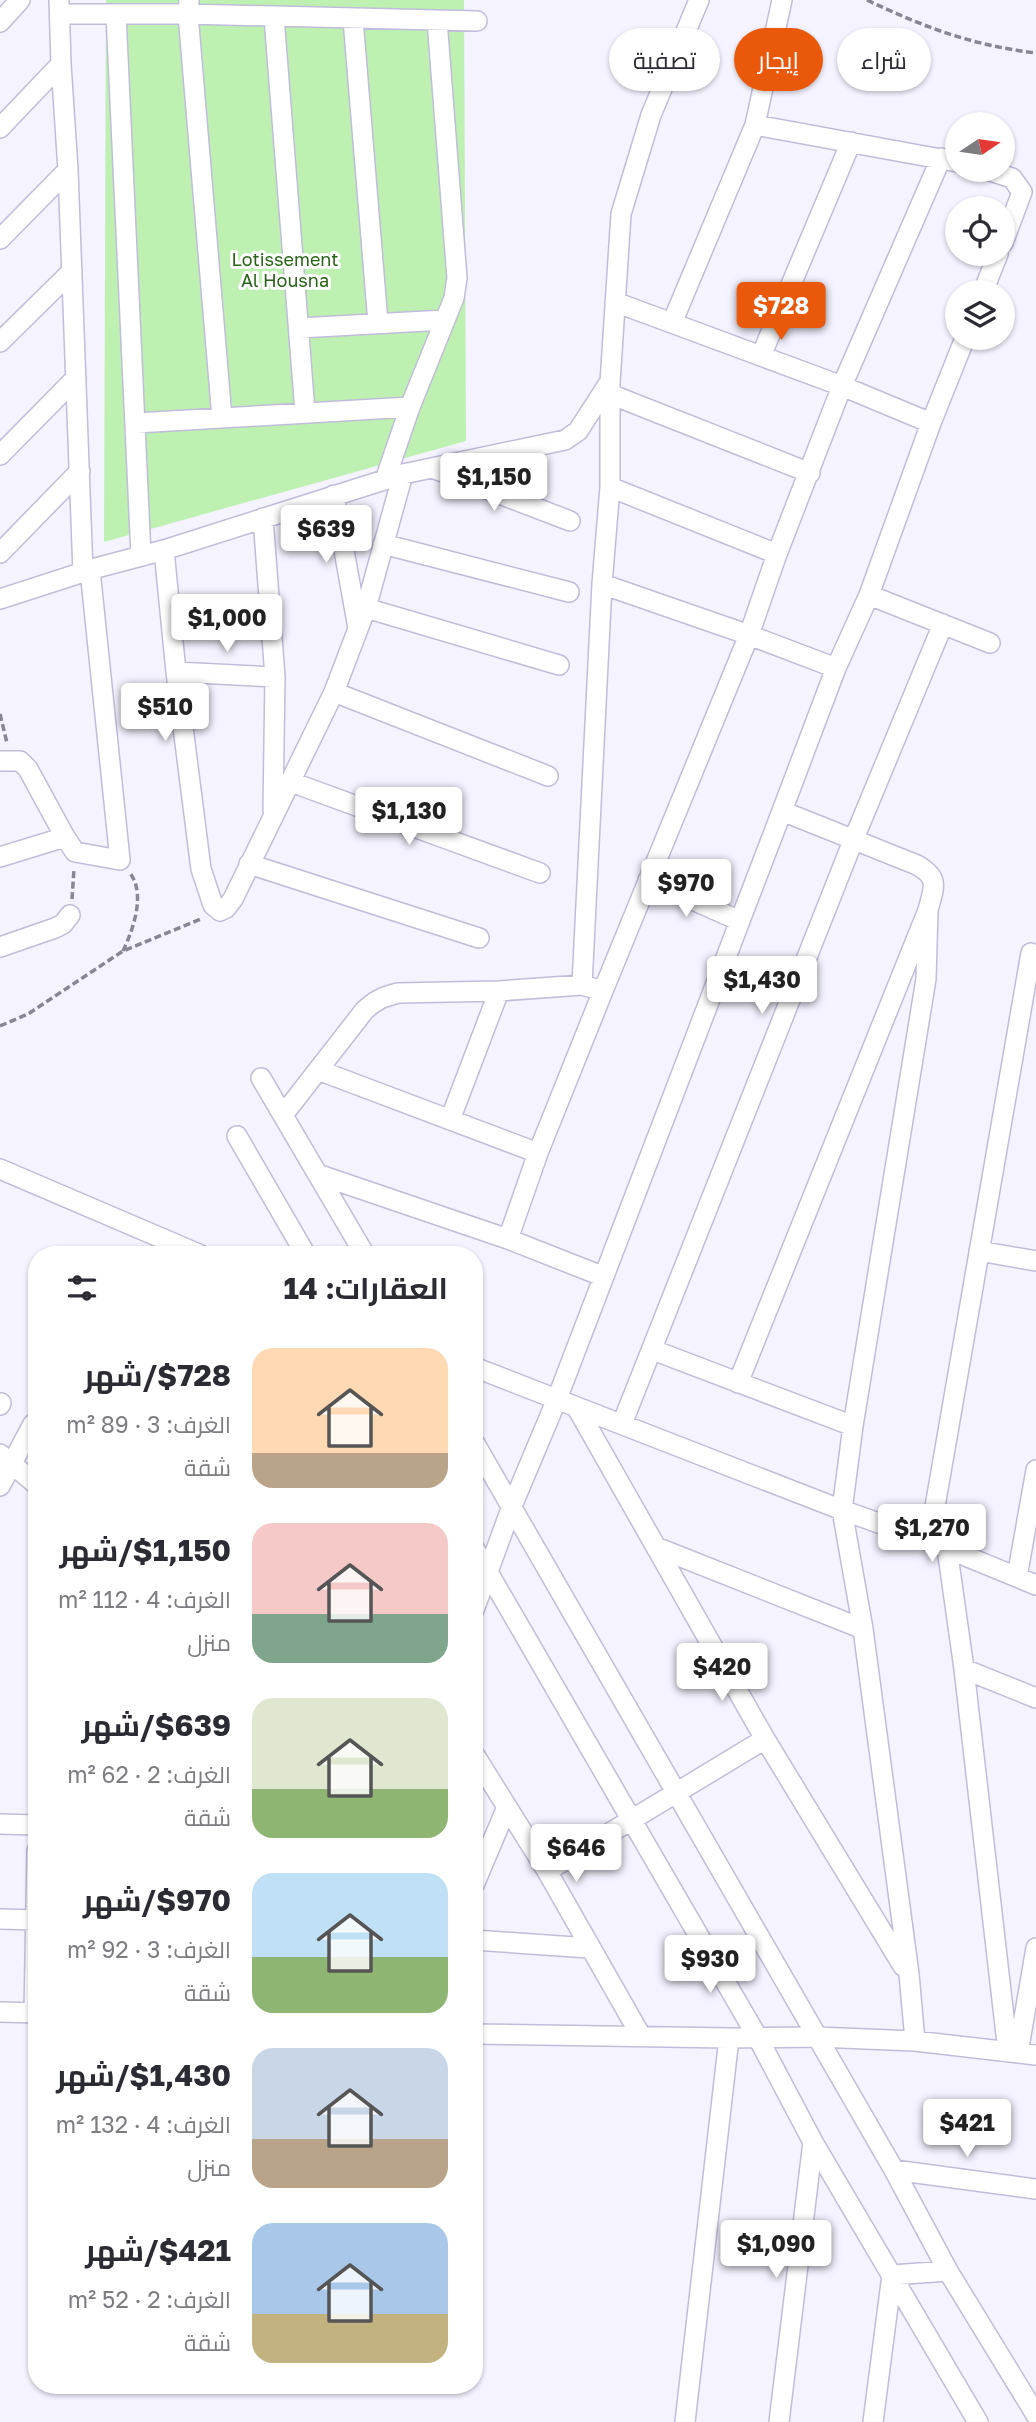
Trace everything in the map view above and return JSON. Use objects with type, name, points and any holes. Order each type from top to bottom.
[{"type":"street","points":[[0,22],[20,0]]},
{"type":"street","points":[[582,985],[602,584],[610,487],[610,389],[621,214],[652,116],[699,0]]},
{"type":"street","points":[[672,323],[755,125],[782,0]]},
{"type":"street","points":[[0,857],[70,845],[120,860],[87,571],[59,7],[116,14],[188,7],[274,17],[477,21]]},
{"type":"street","points":[[188,7],[222,418]]},
{"type":"street","points":[[116,14],[141,556]]},
{"type":"street","points":[[274,17],[305,412]]},
{"type":"street","points":[[353,19],[378,323]]},
{"type":"street","points":[[164,550],[201,869],[213,905],[220,911],[233,899],[334,692],[366,608],[383,544],[394,477],[410,407],[454,298],[457,267],[437,20]]},
{"type":"street","points":[[0,128],[61,64]]},
{"type":"street","points":[[755,125],[945,159]]},
{"type":"street","points":[[761,356],[851,142]]},
{"type":"street","points":[[508,1239],[538,1153],[749,635],[777,554],[842,386],[945,168]]},
{"type":"street","points":[[0,239],[68,170]]},
{"type":"street","points":[[1015,182],[1022,192],[1015,211]]},
{"type":"street","points":[[0,342],[72,271]]},
{"type":"street","points":[[615,302],[842,386],[931,423]]},
{"type":"street","points":[[299,328],[445,320]]},
{"type":"street","points":[[483,1585],[512,1506],[557,1399],[835,668],[869,595],[960,350]]},
{"type":"street","points":[[0,455],[76,378]]},
{"type":"street","points":[[0,599],[394,477],[565,440],[578,431],[610,389]]},
{"type":"street","points":[[610,389],[810,473]]},
{"type":"street","points":[[136,423],[410,407]]},
{"type":"street","points":[[432,467],[570,521]]},
{"type":"street","points":[[0,553],[80,471]]},
{"type":"street","points":[[610,487],[777,554]]},
{"type":"street","points":[[334,495],[358,629]]},
{"type":"street","points":[[264,518],[275,677],[273,814]]},
{"type":"street","points":[[383,544],[569,592]]},
{"type":"street","points":[[602,584],[835,668]]},
{"type":"street","points":[[869,595],[990,643]]},
{"type":"street","points":[[366,608],[559,665]]},
{"type":"street","points":[[622,1424],[853,841],[943,624]]},
{"type":"street","points":[[176,671],[275,677]]},
{"type":"street","points":[[334,692],[548,776]]},
{"type":"street","points":[[5,760],[20,761],[28,769],[70,845]]},
{"type":"street","points":[[291,782],[540,873]]},
{"type":"street","points":[[782,811],[930,872],[934,883],[929,910],[926,979],[853,1426],[842,1510],[863,1629],[909,1974],[915,2041]]},
{"type":"street","points":[[249,864],[480,938]]},
{"type":"street","points":[[648,880],[740,921]]},
{"type":"street","points":[[738,1383],[929,910]]},
{"type":"street","points":[[0,947],[55,929],[71,915]]},
{"type":"street","points":[[929,1541],[979,1251],[1031,983],[1031,953]]},
{"type":"street","points":[[283,1115],[364,1012],[374,1001],[383,997],[398,993],[499,991],[582,985],[603,991]]},
{"type":"street","points":[[450,1120],[499,991]]},
{"type":"street","points":[[318,1070],[538,1153]]},
{"type":"street","points":[[261,1078],[360,1246]]},
{"type":"street","points":[[237,1136],[301,1246]]},
{"type":"street","points":[[0,1169],[180,1246]]},
{"type":"street","points":[[320,1175],[508,1239],[602,1276]]},
{"type":"street","points":[[979,1251],[1036,1261]]},
{"type":"street","points":[[653,1350],[853,1426]]},
{"type":"street","points":[[483,1370],[842,1510],[929,1541],[1036,1585]]},
{"type":"street","points":[[577,1408],[765,1739],[909,1974]]},
{"type":"street","points":[[0,1486],[6,1459],[28,1430]]},
{"type":"street","points":[[483,1458],[894,2170],[948,2271],[1036,2415]]},
{"type":"street","points":[[6,1459],[28,1477]]},
{"type":"street","points":[[1017,1577],[1036,1470]]},
{"type":"street","points":[[656,1547],[863,1629]]},
{"type":"street","points":[[947,1548],[1021,2053]]},
{"type":"street","points":[[483,1563],[758,2038],[813,2142],[978,2422]]},
{"type":"street","points":[[964,1669],[1036,1698]]},
{"type":"street","points":[[547,1871],[765,1739]]},
{"type":"street","points":[[483,1768],[547,1871],[641,2036]]},
{"type":"street","points":[[483,1864],[507,1807]]},
{"type":"street","points":[[0,1824],[28,1825]]},
{"type":"street","points":[[0,1919],[28,1920]]},
{"type":"street","points":[[483,1941],[589,1948]]},
{"type":"street","points":[[1021,2053],[1036,1948]]},
{"type":"street","points":[[0,2012],[28,2013]]},
{"type":"street","points":[[483,2034],[817,2037],[915,2041],[1021,2053]]},
{"type":"street","points":[[685,2422],[729,2038]]},
{"type":"street","points":[[779,2422],[813,2142]]},
{"type":"street","points":[[894,2170],[1036,2189]]},
{"type":"street","points":[[892,2275],[948,2271]]},
{"type":"street","points":[[873,2422],[892,2275]]},
{"type":"path","points":[[867,0],[916,23],[963,39],[994,48],[1036,53]]},
{"type":"path","points":[[0,714],[5,760]]},
{"type":"path","points":[[70,845],[71,915]]},
{"type":"path","points":[[120,860],[135,880],[137,903],[132,929],[123,951]]},
{"type":"path","points":[[0,1026],[28,1014],[123,951],[220,911]]},
{"type":"green space","name":"Lotissement Al Housna","points":[[106,0],[464,0],[466,441],[104,542]]}]
